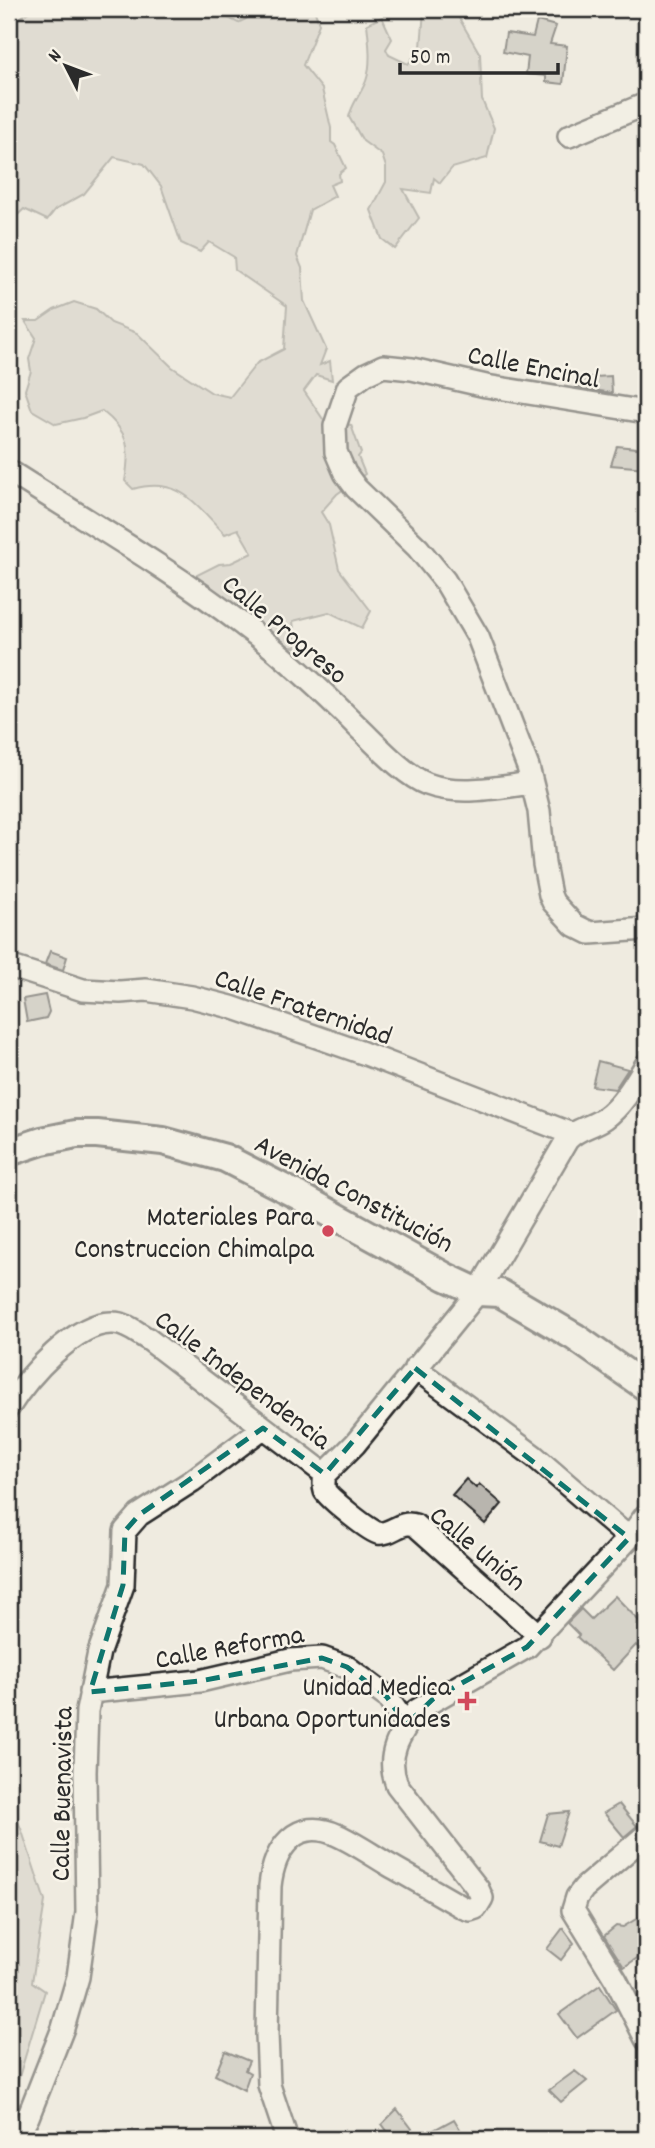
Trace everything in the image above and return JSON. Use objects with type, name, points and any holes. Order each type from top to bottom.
[{"type":"main road","name":"Avenida Constitución","points":[[9,1152],[76,1134],[97,1134],[163,1141],[225,1158],[446,1278],[478,1292],[500,1293],[575,1337],[646,1387]]},
{"type":"street","points":[[569,136],[646,104]]},
{"type":"street","name":"Calle Encinal","points":[[532,783],[478,638],[445,580],[418,548],[356,488],[345,473],[336,452],[335,426],[348,387],[383,366],[646,412]]},
{"type":"street","name":"Calle Progreso","points":[[9,471],[206,597],[245,626],[371,740],[423,783],[446,789],[482,789],[532,783]]},
{"type":"street","points":[[532,783],[539,811],[550,895],[557,908],[574,925],[590,933],[646,929]]},
{"type":"street","name":"Calle Fraternidad","points":[[9,966],[83,990],[146,990],[192,997],[231,1007],[363,1053],[572,1134]]},
{"type":"street","points":[[9,985],[29,974]]},
{"type":"street","points":[[572,1134],[614,1110],[646,1065]]},
{"type":"street","name":"Calle Independencia","points":[[9,1407],[32,1375],[63,1346],[89,1328],[115,1323],[129,1327],[148,1339],[325,1474],[355,1444],[478,1292],[572,1134]]},
{"type":"street","points":[[415,1368],[534,1457],[629,1538]]},
{"type":"street","name":"Calle Buenavista","points":[[16,2139],[28,2117],[58,2041],[79,1977],[87,1912],[85,1759],[90,1692],[99,1652],[123,1585],[125,1531],[129,1524],[263,1428]]},
{"type":"street","name":"Calle Unión","points":[[325,1474],[323,1483],[328,1496],[371,1529],[381,1533],[404,1523],[415,1525],[540,1636]]},
{"type":"street","points":[[287,2139],[269,2085],[267,2034],[270,1886],[273,1862],[280,1848],[291,1837],[306,1830],[336,1834],[464,1908],[476,1908],[482,1898],[478,1889],[397,1785],[391,1771],[391,1761],[406,1725],[417,1710],[433,1699],[514,1656],[540,1636],[589,1592],[646,1515]]},
{"type":"street","name":"Calle Reforma","points":[[90,1692],[200,1681],[290,1660],[322,1658],[347,1667],[387,1697],[406,1725]]},
{"type":"street","points":[[646,1835],[611,1863],[577,1897],[573,1910],[616,1980],[646,2039]]},
{"type":"highlighted area","points":[[415,1368],[629,1538],[527,1647],[433,1699],[406,1725],[387,1697],[347,1667],[322,1658],[200,1681],[90,1692],[123,1585],[125,1531],[139,1515],[263,1428],[325,1474]]},
{"type":"shaded area","points":[[33,9],[219,9],[219,13],[238,23],[246,19],[254,9],[314,9],[319,24],[303,65],[322,89],[331,128],[331,142],[346,168],[339,174],[340,181],[330,185],[335,196],[310,210],[297,256],[302,268],[304,301],[326,349],[320,365],[330,361],[332,380],[316,375],[304,391],[325,422],[351,425],[361,453],[358,457],[365,474],[337,494],[321,512],[329,525],[339,569],[371,611],[362,628],[329,612],[293,621],[296,647],[288,647],[289,654],[195,601],[195,576],[219,564],[231,563],[252,553],[238,529],[225,534],[195,503],[175,490],[163,486],[133,489],[125,481],[128,459],[123,433],[102,411],[56,424],[32,410],[25,390],[31,371],[29,359],[36,338],[25,321],[38,321],[54,310],[74,302],[96,309],[111,323],[137,333],[172,367],[212,393],[230,397],[257,363],[284,349],[287,306],[235,270],[234,257],[209,242],[200,252],[181,243],[161,186],[144,164],[114,157],[84,194],[55,210],[47,220],[24,209],[9,223],[9,30],[15,21]]},
{"type":"shaded area","points":[[422,9],[457,9],[456,13],[480,54],[482,100],[494,128],[487,158],[452,168],[440,183],[434,178],[431,193],[403,189],[419,218],[395,249],[382,239],[371,210],[386,182],[386,167],[382,155],[363,141],[349,117],[368,75],[370,53],[367,24],[382,17],[392,39],[386,49],[389,55],[408,64],[421,47]]},
{"type":"shaded area","points":[[9,1800],[45,1901],[32,1982],[45,1991],[9,2110]]},
{"type":"building","points":[[537,21],[556,26],[550,44],[567,46],[563,84],[546,82],[546,76],[526,74],[528,57],[503,52],[506,33],[533,37]]},
{"type":"building","points":[[611,376],[612,393],[576,387],[578,378]]},
{"type":"building","points":[[617,446],[646,449],[646,468],[611,465]]},
{"type":"building","points":[[50,951],[67,957],[63,970],[45,964]]},
{"type":"building","points":[[45,995],[49,1012],[46,1018],[27,1022],[23,999]]},
{"type":"building","points":[[598,1061],[628,1069],[615,1089],[592,1086]]},
{"type":"building","points":[[466,1479],[476,1488],[479,1484],[502,1504],[485,1524],[452,1495]]},
{"type":"building","points":[[615,1596],[646,1628],[646,1655],[636,1645],[613,1670],[577,1637],[579,1635],[567,1623],[581,1609],[591,1619]]},
{"type":"building","points":[[619,1804],[637,1826],[624,1837],[604,1813]]},
{"type":"building","points":[[569,1812],[558,1846],[540,1841],[548,1814]]},
{"type":"building","points":[[646,1913],[646,1952],[624,1967],[604,1936],[616,1926],[623,1927]]},
{"type":"building","points":[[563,1928],[574,1943],[561,1960],[547,1949]]},
{"type":"building","points":[[600,1985],[616,2010],[577,2038],[559,2014]]},
{"type":"building","points":[[225,2051],[249,2061],[245,2070],[250,2073],[244,2090],[215,2075]]},
{"type":"building","points":[[575,2071],[587,2081],[561,2102],[549,2090]]},
{"type":"building","points":[[397,2109],[419,2138],[454,2119],[466,2139],[393,2139],[382,2124]]},
{"type":"place","name":"Materiales Para Construccion Chimalpa","points":[[328,1231]]},
{"type":"place","name":"Unidad Medica Urbana Oportunidades","points":[[467,1701]]}]
